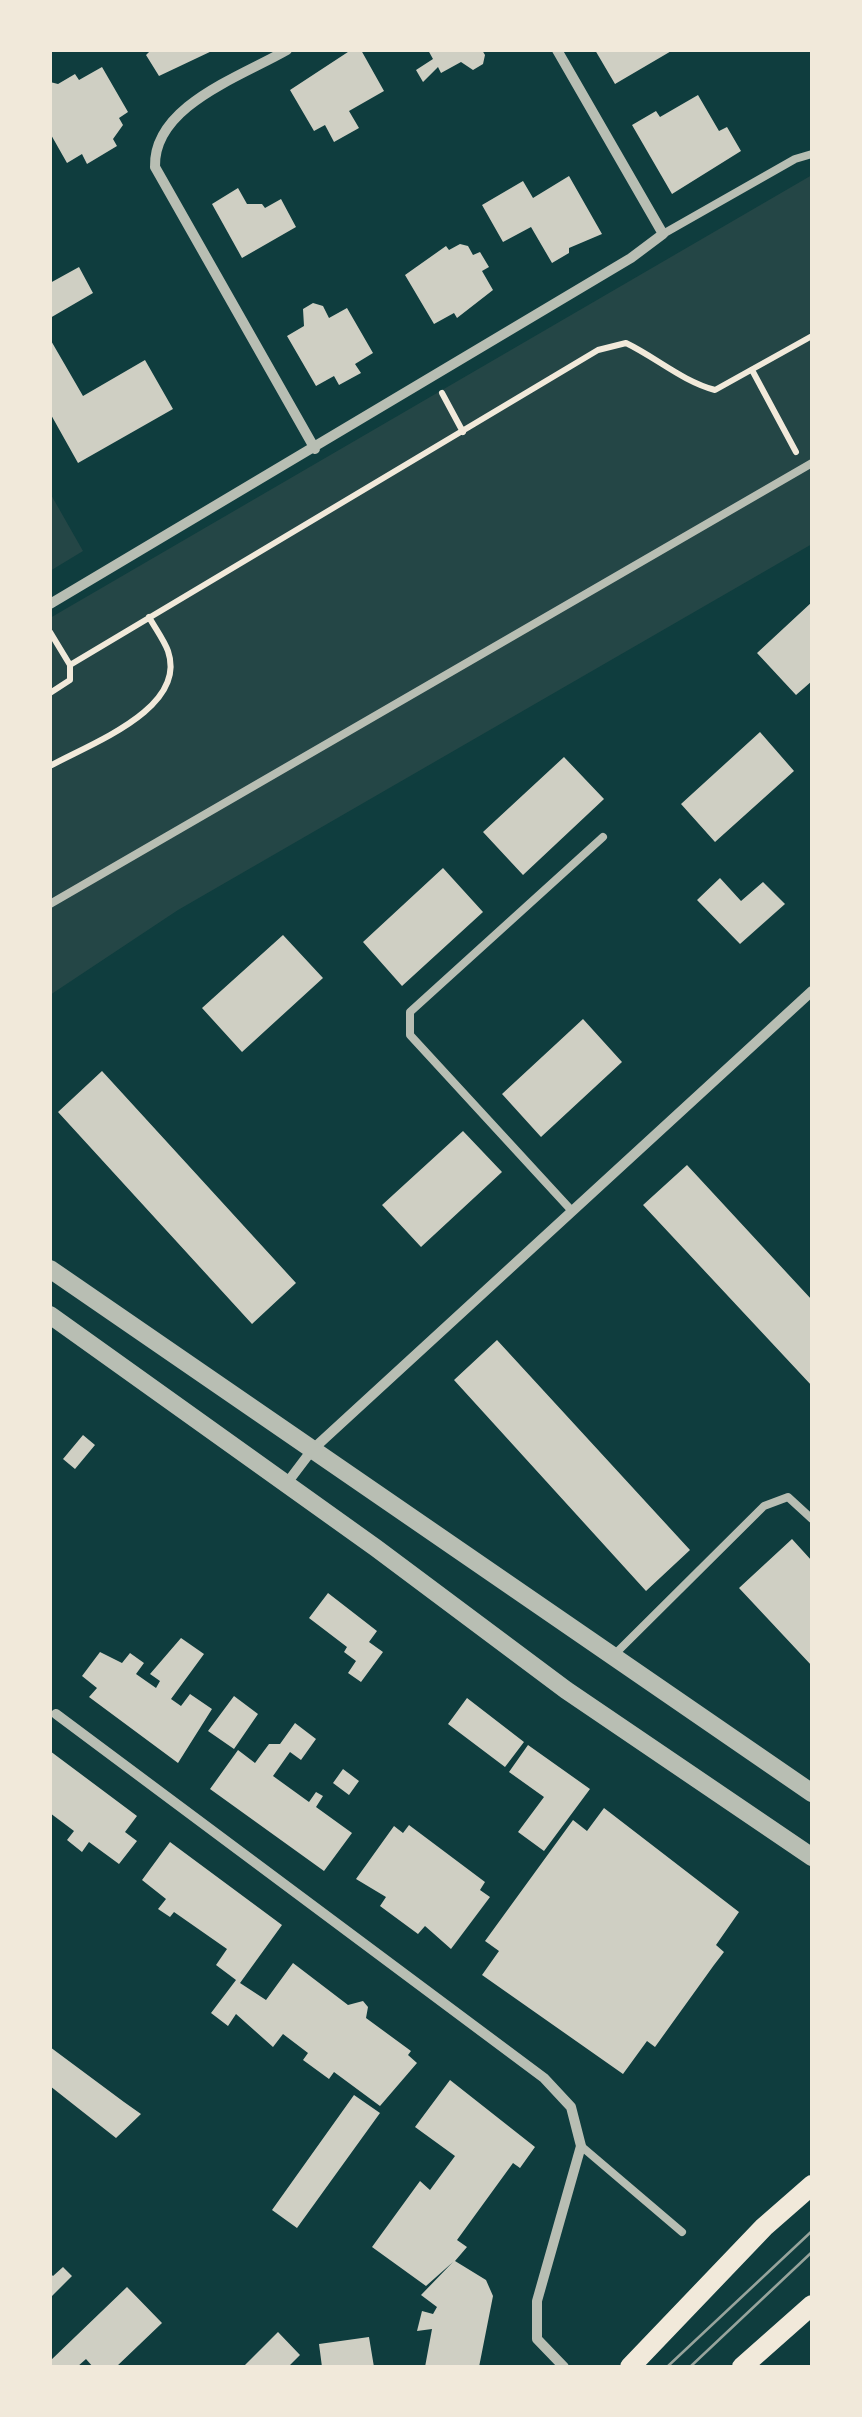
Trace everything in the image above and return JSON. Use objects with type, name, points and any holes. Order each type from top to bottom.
[{"type":"main road","points":[[630,2367],[764,2227],[812,2185]]},
{"type":"main road","points":[[742,2367],[812,2305]]},
{"type":"street","points":[[286,50],[174,115],[154,148],[154,167],[315,448]]},
{"type":"street","points":[[50,604],[631,258],[663,234],[557,50]]},
{"type":"street","points":[[286,1483],[312,1450],[812,991]]},
{"type":"street","points":[[50,1268],[812,1793]]},
{"type":"street","points":[[50,1315],[566,1690],[812,1857]]},
{"type":"street","points":[[56,1714],[544,2078],[571,2107],[582,2146],[537,2301],[537,2339],[564,2367]]},
{"type":"lane","points":[[663,234],[795,159],[812,154]]},
{"type":"lane","points":[[50,904],[808,465]]},
{"type":"lane","points":[[572,1211],[410,1035],[410,1012],[602,837]]},
{"type":"lane","points":[[612,1657],[764,1506],[788,1497],[812,1519]]},
{"type":"lane","points":[[582,2146],[682,2232]]},
{"type":"path","points":[[70,665],[598,350],[626,343],[658,359],[690,384],[715,390],[812,336]]},
{"type":"path","points":[[752,370],[808,465]]},
{"type":"path","points":[[432,374],[463,432]]},
{"type":"path","points":[[50,766],[156,707],[166,685],[170,654],[149,617]]},
{"type":"path","points":[[50,632],[70,665],[70,680],[50,693]]},
{"type":"shaded area","points":[[812,175],[812,544],[178,910],[50,995],[50,618]]},
{"type":"shaded area","points":[[50,493],[83,551],[50,571]]},
{"type":"building","points":[[151,50],[214,50],[159,76],[146,55]]},
{"type":"building","points":[[351,50],[361,50],[384,91],[349,111],[359,128],[334,142],[325,125],[314,131],[290,90]]},
{"type":"building","points":[[428,50],[482,50],[485,55],[483,64],[473,70],[461,62],[441,73],[438,67],[423,82],[416,70],[433,59]]},
{"type":"building","points":[[595,50],[673,50],[615,84]]},
{"type":"building","points":[[102,67],[128,112],[119,118],[123,125],[113,139],[117,146],[87,164],[82,154],[67,163],[50,133],[50,82],[58,84],[75,74],[79,80]]},
{"type":"building","points":[[698,95],[719,131],[727,127],[741,151],[672,194],[632,125],[656,111],[660,117]]},
{"type":"building","points":[[569,176],[602,234],[569,248],[569,253],[552,263],[531,227],[503,242],[482,205],[523,181],[533,198]]},
{"type":"building","points":[[238,188],[247,204],[262,204],[265,208],[281,199],[296,227],[242,258],[212,204]]},
{"type":"building","points":[[460,244],[468,246],[473,255],[480,252],[489,267],[482,271],[493,290],[457,318],[454,313],[434,324],[405,275],[446,246],[449,250]]},
{"type":"building","points":[[79,267],[93,293],[50,318],[50,283]]},
{"type":"building","points":[[313,303],[323,306],[329,318],[347,308],[373,353],[355,364],[361,373],[339,385],[334,376],[316,386],[287,336],[304,326],[303,309]]},
{"type":"building","points":[[50,339],[83,396],[145,360],[173,409],[78,463],[50,413]]},
{"type":"building","points":[[812,602],[812,681],[796,695],[757,653]]},
{"type":"building","points":[[760,732],[794,771],[715,842],[681,804]]},
{"type":"building","points":[[564,757],[604,799],[523,875],[483,832]]},
{"type":"building","points":[[443,868],[483,912],[402,986],[363,942]]},
{"type":"building","points":[[720,878],[741,901],[763,882],[785,904],[740,944],[697,900]]},
{"type":"building","points":[[283,935],[323,978],[242,1052],[202,1008]]},
{"type":"building","points":[[583,1019],[622,1062],[541,1137],[502,1094]]},
{"type":"building","points":[[102,1071],[296,1283],[252,1324],[58,1112]]},
{"type":"building","points":[[463,1131],[502,1172],[421,1247],[382,1205]]},
{"type":"building","points":[[687,1165],[812,1300],[812,1386],[643,1205]]},
{"type":"building","points":[[497,1340],[690,1550],[646,1591],[454,1380]]},
{"type":"building","points":[[83,1435],[95,1445],[75,1469],[63,1459]]},
{"type":"building","points":[[792,1539],[812,1561],[812,1666],[739,1588]]},
{"type":"building","points":[[328,1593],[377,1631],[369,1642],[383,1652],[361,1682],[348,1673],[356,1661],[344,1652],[347,1647],[309,1618]]},
{"type":"building","points":[[181,1638],[204,1654],[171,1699],[181,1706],[190,1694],[212,1709],[178,1763],[89,1697],[97,1688],[82,1676],[100,1652],[122,1663],[130,1653],[144,1663],[136,1674],[156,1688],[160,1681],[150,1674]]},
{"type":"building","points":[[234,1696],[258,1714],[234,1749],[208,1731]]},
{"type":"building","points":[[467,1698],[524,1742],[505,1767],[448,1724]]},
{"type":"building","points":[[295,1723],[316,1739],[301,1760],[290,1752],[273,1776],[309,1802],[316,1792],[323,1796],[316,1807],[352,1833],[324,1871],[210,1789],[238,1750],[255,1763],[269,1744],[280,1744]]},
{"type":"building","points":[[528,1745],[590,1789],[544,1851],[518,1832],[544,1797],[509,1772]]},
{"type":"building","points":[[50,1751],[137,1816],[125,1832],[137,1841],[119,1864],[89,1842],[82,1852],[67,1840],[74,1831],[50,1813]]},
{"type":"building","points":[[343,1769],[359,1781],[349,1795],[333,1783]]},
{"type":"building","points":[[604,1808],[739,1912],[716,1945],[724,1952],[655,2047],[647,2041],[623,2074],[482,1975],[499,1951],[485,1941],[573,1820],[587,1831]]},
{"type":"building","points":[[409,1825],[485,1882],[480,1890],[490,1897],[451,1949],[425,1926],[418,1934],[380,1906],[386,1897],[356,1879],[394,1826],[403,1833]]},
{"type":"building","points":[[170,1842],[282,1925],[240,1983],[266,2000],[293,1963],[348,2005],[363,2001],[368,2007],[366,2018],[411,2051],[408,2055],[417,2063],[380,2106],[334,2072],[329,2079],[303,2060],[308,2053],[283,2034],[273,2047],[236,2014],[228,2026],[211,2013],[236,1980],[216,1965],[227,1949],[174,1912],[170,1917],[158,1909],[166,1899],[142,1880]]},
{"type":"building","points":[[50,2047],[141,2114],[116,2138],[50,2086]]},
{"type":"building","points":[[450,2080],[535,2147],[520,2168],[513,2163],[457,2240],[467,2247],[455,2261],[486,2280],[493,2296],[479,2367],[425,2367],[432,2329],[417,2331],[422,2311],[433,2314],[437,2307],[421,2295],[453,2262],[426,2286],[372,2247],[420,2181],[430,2190],[455,2156],[415,2127]]},
{"type":"building","points":[[354,2095],[380,2113],[297,2228],[272,2210]]},
{"type":"building","points":[[63,2267],[72,2276],[50,2298],[50,2273],[53,2276]]},
{"type":"building","points":[[127,2287],[162,2323],[116,2367],[93,2367],[86,2359],[77,2367],[50,2367],[50,2361]]},
{"type":"building","points":[[278,2332],[300,2355],[288,2367],[243,2367]]},
{"type":"building","points":[[369,2337],[374,2367],[322,2367],[319,2344]]},
{"type":"tram line","points":[[667,2367],[812,2231]]},
{"type":"tram line","points":[[690,2367],[812,2252]]}]
